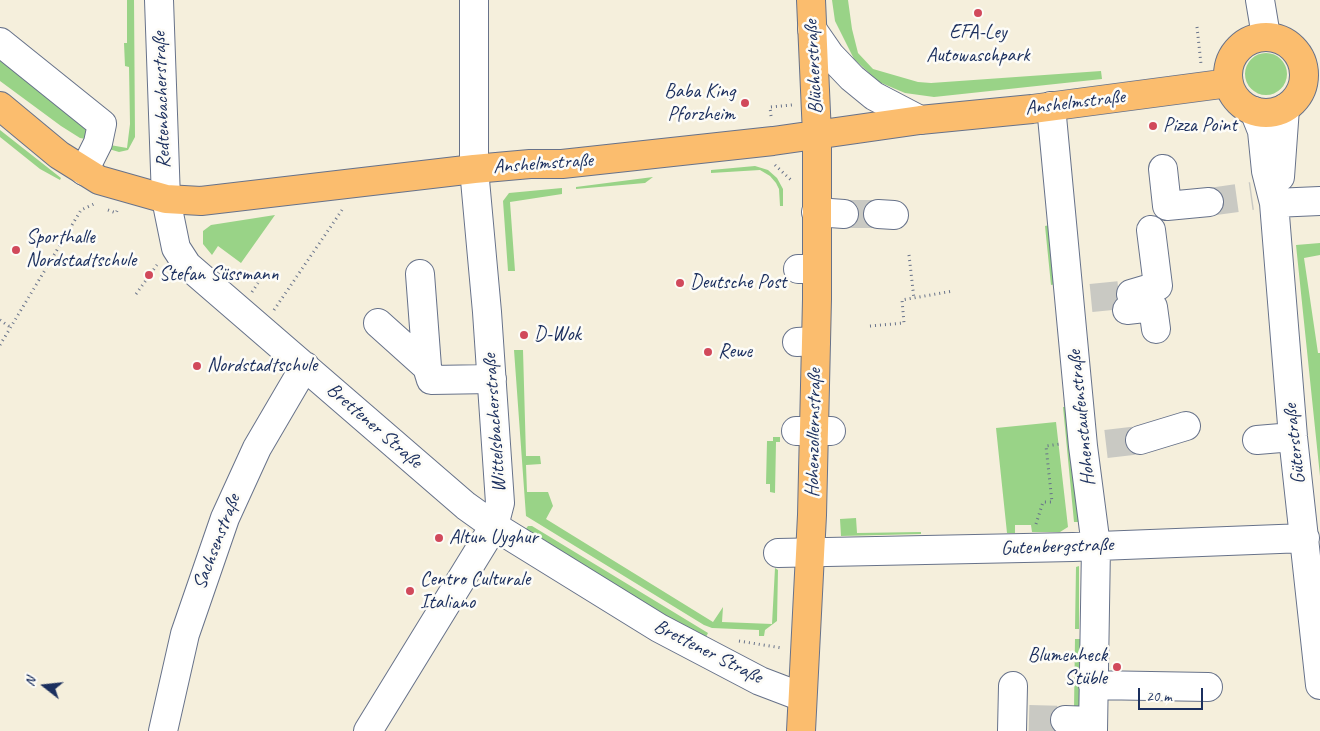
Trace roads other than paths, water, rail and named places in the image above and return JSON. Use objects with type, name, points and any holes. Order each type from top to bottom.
[{"type":"main road","name":"Blücherstraße","points":[[811,0],[817,135]]},
{"type":"main road","points":[[1266,36],[1277,38],[1294,48],[1302,62],[1312,70],[1296,99],[1285,108],[1273,112],[1254,111],[1216,85],[1228,72],[1232,56],[1240,46],[1250,39],[1266,36]]},
{"type":"main road","name":"Anshelmstraße","points":[[166,199],[181,201],[225,200],[474,169],[530,164],[562,164],[817,135],[920,120],[1216,85]]},
{"type":"main road","points":[[0,106],[59,155],[84,171],[125,189],[166,199]]},
{"type":"main road","name":"Hohenzollernstraße","points":[[801,731],[810,553],[803,516],[804,488],[813,431],[807,342],[807,269],[816,212],[817,135]]},
{"type":"street","name":"Redtenbacherstraße","points":[[159,0],[166,199]]},
{"type":"street","name":"Wittelsbacherstraße","points":[[368,731],[494,526],[500,495],[474,169],[474,0]]},
{"type":"street","points":[[1260,0],[1266,36]]},
{"type":"street","points":[[812,29],[830,54],[852,78],[874,96],[920,120]]},
{"type":"street","points":[[0,42],[102,124],[98,143],[84,171]]},
{"type":"street","name":"Hohenstaufenstraße","points":[[1051,106],[1081,303],[1085,445],[1096,546],[1093,726]]},
{"type":"street","name":"Güterstraße","points":[[1266,198],[1281,173],[1285,108]]},
{"type":"street","name":"Güterstraße","points":[[1254,111],[1262,131],[1266,198],[1320,685]]},
{"type":"street","points":[[1163,169],[1167,206],[1209,202]]},
{"type":"street","points":[[1266,198],[1320,201]]},
{"type":"street","name":"Brettener Straße","points":[[166,199],[176,248],[187,265],[452,494],[494,526],[659,628],[760,681],[802,697]]},
{"type":"street","points":[[816,212],[844,214]]},
{"type":"street","points":[[1151,230],[1158,286],[1129,302],[1153,307],[1156,329]]},
{"type":"street","points":[[420,274],[428,368],[431,380],[492,378]]},
{"type":"street","points":[[378,323],[428,368]]},
{"type":"street","name":"Sachsenstraße","points":[[163,731],[185,634],[199,588],[225,518],[257,448],[305,366]]},
{"type":"street","points":[[1140,440],[1186,426]]},
{"type":"street","points":[[1257,440],[1293,437]]},
{"type":"street","name":"Gutenbergstraße","points":[[778,553],[1037,548],[1305,538]]},
{"type":"street","points":[[1093,685],[1208,687]]},
{"type":"street","points":[[1013,686],[1018,723]]},
{"type":"street","points":[[1065,720],[1093,726]]},
{"type":"tunnel","points":[[1209,202],[1252,196]]},
{"type":"tunnel","points":[[844,214],[878,214]]},
{"type":"tunnel","points":[[1091,298],[1131,294]]},
{"type":"tunnel","points":[[1106,444],[1140,440]]},
{"type":"tunnel","points":[[1029,719],[1065,720]]},
{"type":"place","name":"EFA-Ley Autowaschpark","points":[[978,13]]},
{"type":"place","name":"Baba King Pforzheim","points":[[745,103]]},
{"type":"place","name":"Pizza Point","points":[[1153,126]]},
{"type":"place","name":"Sporthalle Nordstadtschule","points":[[16,250]]},
{"type":"place","name":"Stefan Süssmann","points":[[149,275]]},
{"type":"place","name":"Deutsche Post","points":[[680,283]]},
{"type":"place","name":"D-Wok","points":[[524,335]]},
{"type":"place","name":"Rewe","points":[[708,352]]},
{"type":"place","name":"Nordstadtschule","points":[[197,366]]},
{"type":"place","name":"Altun Uyghur","points":[[439,538]]},
{"type":"place","name":"Centro Culturale Italiano","points":[[410,591]]},
{"type":"place","name":"Blumenheck Stüble","points":[[1117,667]]}]
